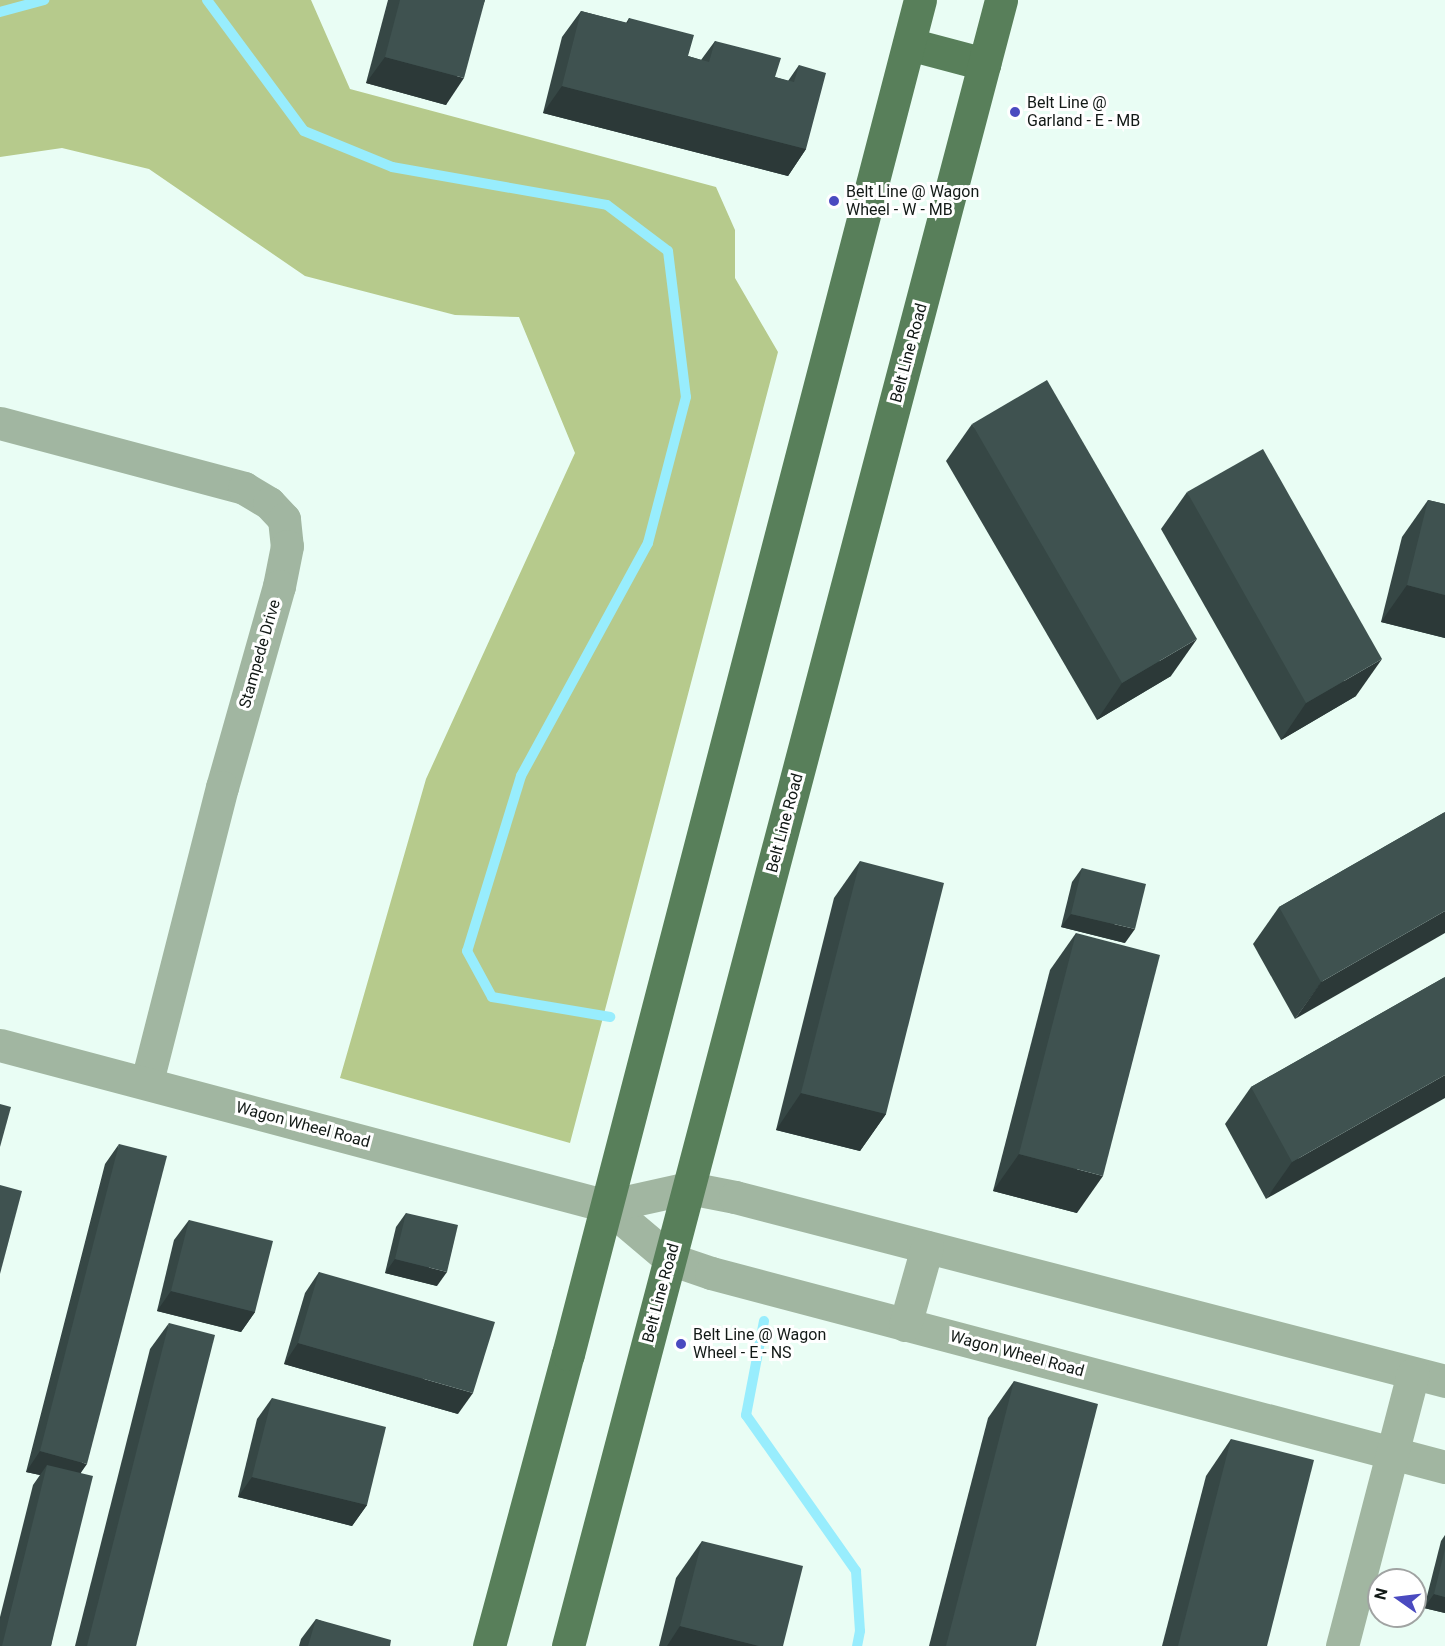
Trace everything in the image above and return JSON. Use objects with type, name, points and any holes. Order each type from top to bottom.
[{"type":"main road","points":[[489,1646],[607,1206],[920,0]]},
{"type":"main road","name":"Belt Line Road","points":[[568,1646],[1001,0]]},
{"type":"main road","points":[[909,44],[984,64]]},
{"type":"street","name":"Stampede Drive","points":[[0,423],[244,488],[269,503],[284,519],[287,546],[279,586],[222,787],[147,1082]]},
{"type":"street","name":"Wagon Wheel Road","points":[[0,1045],[147,1082],[607,1206],[670,1259],[711,1273],[1445,1467]]},
{"type":"street","name":"Wagon Wheel Road","points":[[607,1206],[689,1188],[735,1197],[1445,1382]]},
{"type":"street","points":[[905,1325],[927,1247]]},
{"type":"street","points":[[1342,1646],[1413,1374]]},
{"type":"green space","points":[[0,0],[311,0],[350,89],[716,187],[735,230],[735,278],[778,352],[570,1143],[340,1078],[426,779],[575,453],[519,317],[455,315],[305,276],[149,169],[62,148],[0,157]]},
{"type":"building","points":[[400,0],[485,0],[464,78],[385,57]]},
{"type":"building","points":[[581,11],[628,23],[629,18],[694,35],[688,56],[709,62],[715,41],[781,58],[775,77],[794,82],[799,65],[826,73],[806,149],[562,86]]},
{"type":"building","points":[[1047,380],[1197,639],[1122,683],[972,424]]},
{"type":"building","points":[[1263,449],[1382,659],[1306,703],[1187,492]]},
{"type":"building","points":[[1428,500],[1445,504],[1445,595],[1407,585]]},
{"type":"building","points":[[1445,812],[1445,911],[1321,982],[1279,907]]},
{"type":"building","points":[[860,861],[944,883],[886,1114],[801,1093]]},
{"type":"building","points":[[1082,868],[1146,884],[1135,929],[1071,914]]},
{"type":"building","points":[[1076,933],[1160,955],[1103,1176],[1019,1154]]},
{"type":"building","points":[[1445,977],[1445,1075],[1292,1162],[1251,1087]]},
{"type":"building","points":[[0,1104],[11,1107],[0,1147]]},
{"type":"building","points":[[119,1144],[167,1156],[87,1464],[40,1451]]},
{"type":"building","points":[[0,1185],[22,1191],[0,1274]]},
{"type":"building","points":[[406,1213],[458,1225],[447,1272],[395,1259]]},
{"type":"building","points":[[189,1220],[273,1241],[255,1312],[171,1291]]},
{"type":"building","points":[[319,1272],[495,1322],[473,1393],[298,1343]]},
{"type":"building","points":[[169,1323],[215,1335],[136,1646],[87,1646]]},
{"type":"building","points":[[1014,1381],[1098,1404],[1036,1646],[946,1646]]},
{"type":"building","points":[[272,1398],[386,1427],[367,1505],[252,1477]]},
{"type":"building","points":[[1231,1439],[1314,1460],[1267,1646],[1178,1646]]},
{"type":"building","points":[[47,1465],[93,1476],[51,1646],[2,1646]]},
{"type":"building","points":[[702,1541],[803,1566],[783,1646],[759,1646],[680,1626]]},
{"type":"building","points":[[1445,1549],[1445,1597],[1434,1594]]},
{"type":"building","points":[[316,1619],[391,1640],[390,1646],[308,1646]]},
{"type":"waterway","points":[[0,12],[44,0]]},
{"type":"waterway","points":[[207,0],[304,131],[392,167],[607,205],[668,251],[686,397],[648,543],[521,776],[467,951],[492,997],[610,1017]]},
{"type":"waterway","points":[[764,1321],[746,1415],[856,1571],[860,1631],[857,1646]]},
{"type":"place","name":"Belt Line @ Garland - E - MB","points":[[1015,112]]},
{"type":"place","name":"Belt Line @ Wagon Wheel - W - MB","points":[[834,201]]},
{"type":"place","name":"Belt Line @ Wagon Wheel - E - NS","points":[[681,1344]]}]
